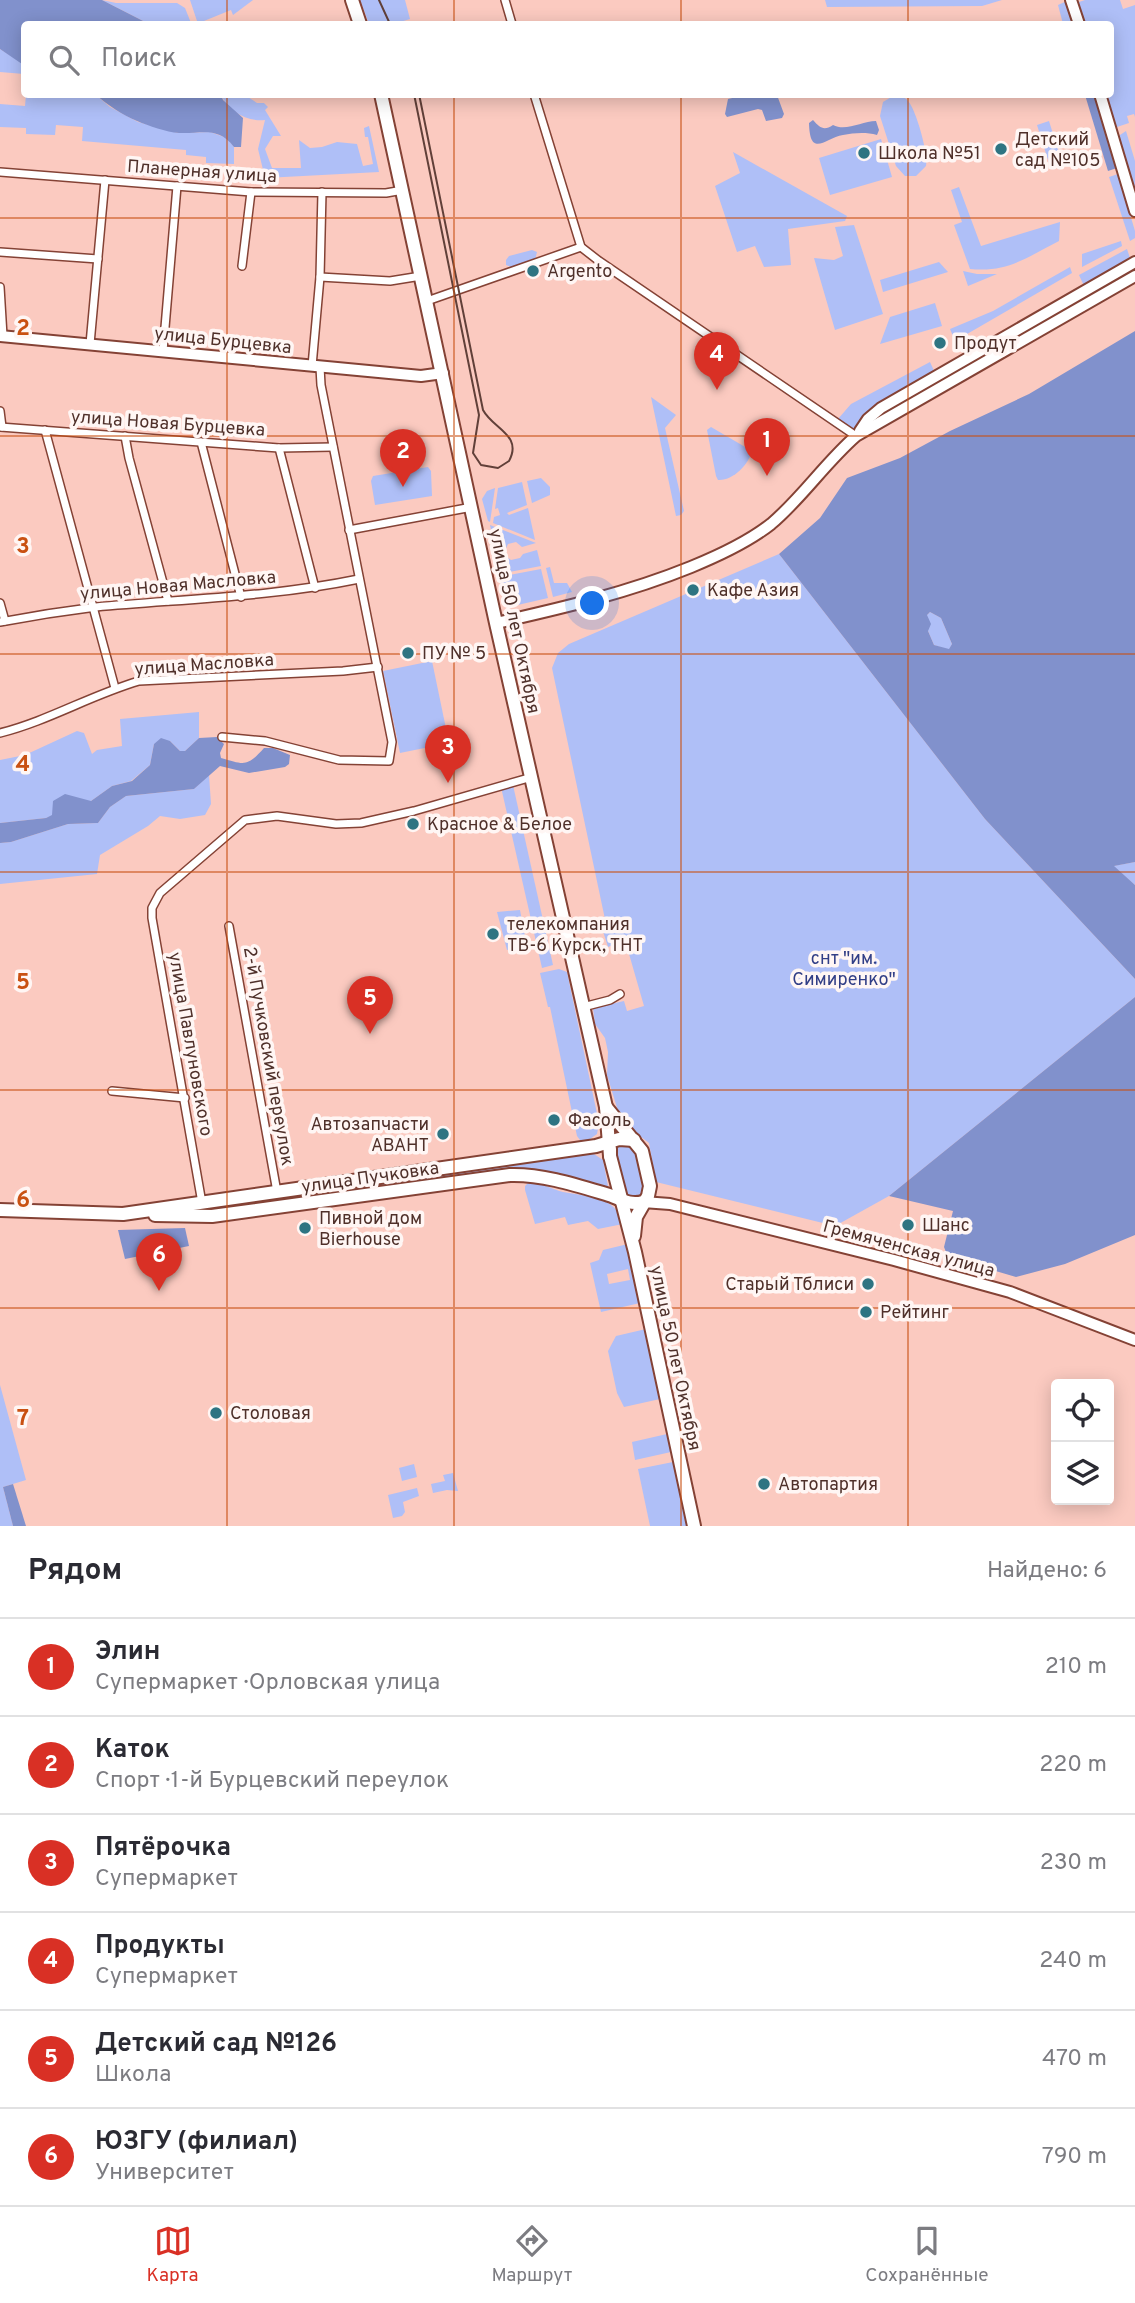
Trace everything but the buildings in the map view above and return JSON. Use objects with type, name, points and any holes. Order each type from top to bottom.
[{"type":"main road","points":[[352,0],[359,21]]},
{"type":"main road","name":"улица 50 лет Октября","points":[[382,98],[496,623],[606,1107],[619,1199],[635,1252],[694,1526]]},
{"type":"main road","points":[[606,1107],[642,1151],[650,1186],[635,1225],[635,1252]]},
{"type":"main road","name":"улица Пучковка","points":[[0,1210],[123,1214],[198,1208],[277,1192],[612,1146],[634,1140]]},
{"type":"main road","name":"улица Пучковка","points":[[198,1208],[212,1216],[510,1175],[548,1179],[631,1204],[643,1202]]},
{"type":"main road","points":[[318,1186],[321,1202]]},
{"type":"street","points":[[505,0],[511,21]]},
{"type":"street","points":[[1071,0],[1078,21]]},
{"type":"street","points":[[535,98],[581,247],[856,436]]},
{"type":"street","points":[[1101,98],[1135,211]]},
{"type":"street","name":"Планерная улица","points":[[0,172],[251,192],[403,190]]},
{"type":"street","points":[[90,344],[105,180]]},
{"type":"street","points":[[163,351],[177,186]]},
{"type":"street","points":[[242,266],[251,192]]},
{"type":"street","points":[[222,737],[265,741],[339,760],[389,761],[392,742],[316,367],[322,192]]},
{"type":"street","points":[[427,301],[581,247]]},
{"type":"street","points":[[0,252],[99,259]]},
{"type":"street","points":[[856,436],[868,419],[881,408],[1135,261]]},
{"type":"street","points":[[320,277],[390,281],[422,276]]},
{"type":"street","points":[[496,623],[617,594],[651,583],[729,550],[780,516],[856,436],[1135,276]]},
{"type":"street","points":[[0,287],[1,336]]},
{"type":"street","name":"улица Бурцевка","points":[[1,336],[421,376],[443,373]]},
{"type":"street","points":[[0,411],[1,427]]},
{"type":"street","name":"улица Новая Бурцевка","points":[[1,427],[279,448],[333,447]]},
{"type":"street","points":[[45,430],[115,688]]},
{"type":"street","points":[[125,436],[168,601]]},
{"type":"street","points":[[201,442],[241,597]]},
{"type":"street","points":[[279,448],[315,588]]},
{"type":"street","points":[[349,530],[472,507]]},
{"type":"street","name":"улица Новая Масловка","points":[[2,621],[93,608],[241,597],[315,588],[359,579]]},
{"type":"street","points":[[0,603],[2,621]]},
{"type":"street","name":"улица Масловка","points":[[0,733],[59,714],[115,688],[139,681],[330,672],[378,667]]},
{"type":"street","name":"улица Павлуновского","points":[[198,1208],[186,1098],[172,1040],[152,918],[152,908],[160,893],[245,820],[276,816],[325,823],[361,823],[414,811],[532,777]]},
{"type":"street","name":"2-й Пучковский переулок","points":[[229,926],[277,1192]]},
{"type":"street","points":[[583,1007],[610,1000],[620,994]]},
{"type":"street","points":[[112,1091],[186,1098]]},
{"type":"street","points":[[650,1186],[658,1197],[670,1204]]},
{"type":"street","name":"Гремяченская улица","points":[[643,1202],[670,1204],[894,1260],[1010,1293],[1135,1340]]},
{"type":"green space","points":[[102,0],[116,3],[177,3],[185,8],[190,21],[143,21]]},
{"type":"green space","points":[[190,0],[253,0],[233,15],[231,10],[204,21],[197,21]]},
{"type":"green space","points":[[360,0],[405,0],[410,19],[368,21]]},
{"type":"green space","points":[[825,0],[1002,0],[982,6],[827,7]]},
{"type":"green space","points":[[1069,0],[1075,21],[1062,21],[1058,5]]},
{"type":"green space","points":[[1085,0],[1120,0],[1123,9],[1135,5],[1135,117],[1134,114],[1127,116],[1129,123],[1114,128],[1105,98],[1114,98],[1114,21],[1082,21],[1076,3]]},
{"type":"green space","points":[[0,49],[21,62],[21,74],[0,72]]},
{"type":"green space","points":[[26,98],[100,98],[138,122],[178,133],[210,132],[227,138],[234,147],[234,164],[206,163],[206,157],[186,155],[186,150],[82,141],[83,127],[56,125],[55,135],[26,134],[26,128],[0,127],[0,104],[25,106]]},
{"type":"green space","points":[[222,98],[250,98],[268,107],[265,110],[281,136],[273,136],[265,149],[272,168],[301,168],[299,140],[310,148],[337,142],[357,144],[363,166],[373,164],[364,128],[369,126],[379,172],[265,178],[258,149],[265,120],[239,114]]},
{"type":"green space","points":[[890,98],[904,98],[915,113],[926,153],[926,166],[916,176],[905,176],[896,166],[880,116],[883,102]]},
{"type":"green space","points":[[1049,121],[1061,159],[1049,163],[1037,125]]},
{"type":"green space","points":[[1126,131],[1135,161],[1135,195],[1117,137]]},
{"type":"green space","points":[[881,139],[892,177],[830,195],[819,158]]},
{"type":"green space","points":[[733,152],[847,216],[845,221],[788,229],[791,265],[764,267],[755,246],[737,252],[715,186],[740,173]]},
{"type":"green space","points":[[1118,174],[1135,231],[1135,238],[1130,241],[1109,177]]},
{"type":"green space","points":[[959,187],[981,246],[1060,222],[1059,241],[1006,266],[970,269],[954,225],[962,222],[951,190]]},
{"type":"green space","points":[[854,225],[883,314],[835,330],[814,258],[834,260],[843,256],[835,227]]},
{"type":"green space","points":[[1121,241],[1122,246],[1082,267],[1082,254]]},
{"type":"green space","points":[[1127,249],[1131,261],[1085,288],[1079,275]]},
{"type":"green space","points":[[532,250],[537,252],[535,260],[511,267],[506,265],[509,256]]},
{"type":"green space","points":[[939,262],[948,272],[883,292],[880,280]]},
{"type":"green space","points":[[1070,267],[1072,273],[955,341],[950,329],[993,311]]},
{"type":"green space","points":[[1133,268],[1133,273],[904,403],[903,401]]},
{"type":"green space","points":[[963,271],[977,274],[997,274],[968,286]]},
{"type":"green space","points":[[935,303],[942,326],[880,344],[890,317]]},
{"type":"green space","points":[[930,362],[935,373],[863,415],[855,430],[838,419],[851,404]]},
{"type":"green space","points":[[651,397],[676,415],[665,428],[684,511],[681,515],[676,516]]},
{"type":"green space","points":[[711,427],[752,451],[740,471],[724,480],[718,480],[716,476],[707,430]]},
{"type":"green space","points":[[428,467],[431,471],[432,496],[375,505],[371,481],[373,476]]},
{"type":"green space","points":[[541,478],[550,487],[550,495],[532,503],[527,481]]},
{"type":"green space","points":[[522,482],[527,505],[507,513],[509,515],[528,508],[535,540],[493,523],[494,517],[500,515],[498,508],[495,509],[498,488]]},
{"type":"green space","points":[[495,488],[490,522],[482,499],[487,491]]},
{"type":"green space","points":[[490,525],[536,543],[522,547],[516,542],[508,544],[505,550],[496,552],[498,548],[497,544],[494,544]]},
{"type":"green space","points":[[537,550],[541,566],[499,574],[496,559],[507,557],[511,560]]},
{"type":"green space","name":"снт \"им. Симиренко\"","points":[[779,554],[985,819],[1135,979],[1135,997],[889,1196],[835,1226],[656,1182],[649,1143],[636,1133],[618,1111],[607,1075],[608,1052],[605,1038],[595,1024],[593,1008],[624,1001],[627,1011],[644,1006],[625,940],[608,947],[602,928],[606,924],[552,668],[558,653],[569,644]]},
{"type":"green space","points":[[550,567],[554,583],[567,583],[572,592],[553,597],[546,568]]},
{"type":"green space","points":[[541,569],[548,598],[509,607],[505,604],[499,577]]},
{"type":"green space","points":[[930,612],[941,618],[952,644],[949,650],[934,645],[928,631],[927,615]]},
{"type":"green space","points":[[432,661],[449,743],[400,753],[383,671]]},
{"type":"green space","points":[[199,712],[199,738],[185,751],[180,751],[170,741],[154,744],[150,765],[131,781],[112,786],[91,801],[46,818],[0,823],[0,760],[25,755],[77,731],[84,733],[92,754],[97,750],[122,746],[120,719]]},
{"type":"green space","points":[[209,775],[211,804],[205,815],[180,819],[160,816],[100,855],[97,874],[0,884],[0,843],[68,824],[98,823],[110,807],[126,796],[194,789]]},
{"type":"green space","points":[[513,785],[553,965],[542,968],[501,787]]},
{"type":"green space","points":[[1135,862],[1135,885],[1113,866]]},
{"type":"green space","points":[[520,910],[527,947],[507,950],[497,912]]},
{"type":"green space","points":[[559,969],[567,972],[599,1123],[597,1134],[587,1141],[580,1140],[577,1136],[550,1007],[540,973]]},
{"type":"green space","points":[[622,1144],[635,1147],[645,1186],[641,1196],[637,1198],[624,1195],[614,1150]]},
{"type":"green space","points":[[591,1152],[603,1160],[609,1191],[538,1174],[326,1194],[326,1190]]},
{"type":"green space","points":[[530,1181],[607,1202],[614,1207],[623,1224],[598,1229],[588,1221],[568,1225],[565,1217],[535,1224],[525,1190]]},
{"type":"green space","points":[[628,1244],[640,1303],[601,1312],[590,1263],[599,1260],[603,1250]],"holes":[[[628,1269],[630,1280],[609,1284],[607,1274]]]},
{"type":"green space","points":[[646,1329],[660,1399],[624,1407],[617,1393],[608,1351],[616,1336]]},
{"type":"green space","points":[[0,1385],[26,1480],[3,1487],[13,1526],[0,1526]]},
{"type":"green space","points":[[667,1434],[671,1452],[635,1460],[632,1442]]},
{"type":"green space","points":[[673,1462],[688,1526],[650,1526],[638,1469]]},
{"type":"green space","points":[[414,1464],[417,1477],[402,1481],[399,1468]]},
{"type":"green space","points":[[453,1473],[458,1491],[433,1493],[431,1484],[445,1481],[443,1475]]},
{"type":"green space","points":[[417,1488],[419,1496],[403,1502],[405,1512],[402,1516],[393,1518],[388,1495]]},
{"type":"shaded area","points":[[0,0],[102,0],[143,21],[21,21],[21,63],[0,49]]},
{"type":"shaded area","points":[[100,98],[222,98],[243,118],[241,147],[234,147],[222,136],[209,132],[174,132],[147,125]]},
{"type":"shaded area","points":[[778,98],[784,114],[782,118],[766,121],[762,110],[758,109],[727,117],[725,114],[728,99]]},
{"type":"shaded area","points":[[1086,98],[1097,98],[1117,168],[1108,171]]},
{"type":"shaded area","points":[[813,120],[825,128],[833,125],[849,127],[876,121],[879,130],[877,135],[847,134],[820,144],[812,140],[810,134],[809,123]]},
{"type":"shaded area","points":[[1135,331],[1135,862],[1114,866],[1135,885],[1135,979],[985,819],[779,554],[820,518],[847,478],[900,458],[1029,394]],"holes":[[[930,612],[941,618],[952,644],[949,649],[934,645],[928,631],[931,624],[927,615]]]},
{"type":"shaded area","points":[[217,737],[224,744],[221,758],[245,763],[264,748],[273,748],[290,755],[289,764],[249,773],[220,766],[194,789],[126,796],[110,807],[98,823],[68,824],[0,843],[0,823],[46,818],[52,815],[53,801],[65,794],[91,801],[112,786],[132,781],[150,765],[154,744],[161,738],[170,741],[180,751],[185,751],[199,738]]},
{"type":"shaded area","points":[[1135,997],[1135,1235],[1065,1264],[1016,1277],[948,1257],[944,1247],[953,1211],[889,1196]]},
{"type":"shaded area","points":[[185,1228],[189,1246],[125,1259],[118,1230]]},
{"type":"shaded area","points":[[13,1484],[26,1526],[13,1526],[3,1487]]},
{"type":"tram line","points":[[379,0],[389,21]]},
{"type":"tram line","points":[[415,98],[479,415],[473,453],[481,465],[498,468],[509,461],[512,445],[510,438],[483,410],[420,98]]},
{"type":"place","name":"Детский сад №105","points":[[1001,149]]},
{"type":"place","name":"Школа №51","points":[[864,153]]},
{"type":"place","name":"Argento","points":[[533,271]]},
{"type":"place","name":"Продут","points":[[940,343]]},
{"type":"place","name":"Продукты","points":[[717,390]]},
{"type":"place","name":"Элин","points":[[767,476]]},
{"type":"place","name":"Каток","points":[[403,487]]},
{"type":"place","name":"Кафе Азия","points":[[693,590]]},
{"type":"place","name":"ПУ № 5","points":[[408,653]]},
{"type":"place","name":"Пятёрочка","points":[[448,783]]},
{"type":"place","name":"Красное & Белое","points":[[413,824]]},
{"type":"place","name":"телекомпания ТВ-6 Курск, ТНТ","points":[[493,934]]},
{"type":"place","name":"Детский сад №126","points":[[370,1034]]},
{"type":"place","name":"Фасоль","points":[[554,1120]]},
{"type":"place","name":"Автозапчасти АВАНТ","points":[[443,1134]]},
{"type":"place","name":"Шанс","points":[[908,1225]]},
{"type":"place","name":"Пивной дом Bierhouse","points":[[305,1228]]},
{"type":"place","name":"Старый Тблиси","points":[[868,1284]]},
{"type":"place","name":"ЮЗГУ (филиал)","points":[[159,1291]]},
{"type":"place","name":"Рейтинг","points":[[866,1312]]},
{"type":"place","name":"Столовая","points":[[216,1413]]},
{"type":"place","name":"Автопартия","points":[[764,1484]]}]
